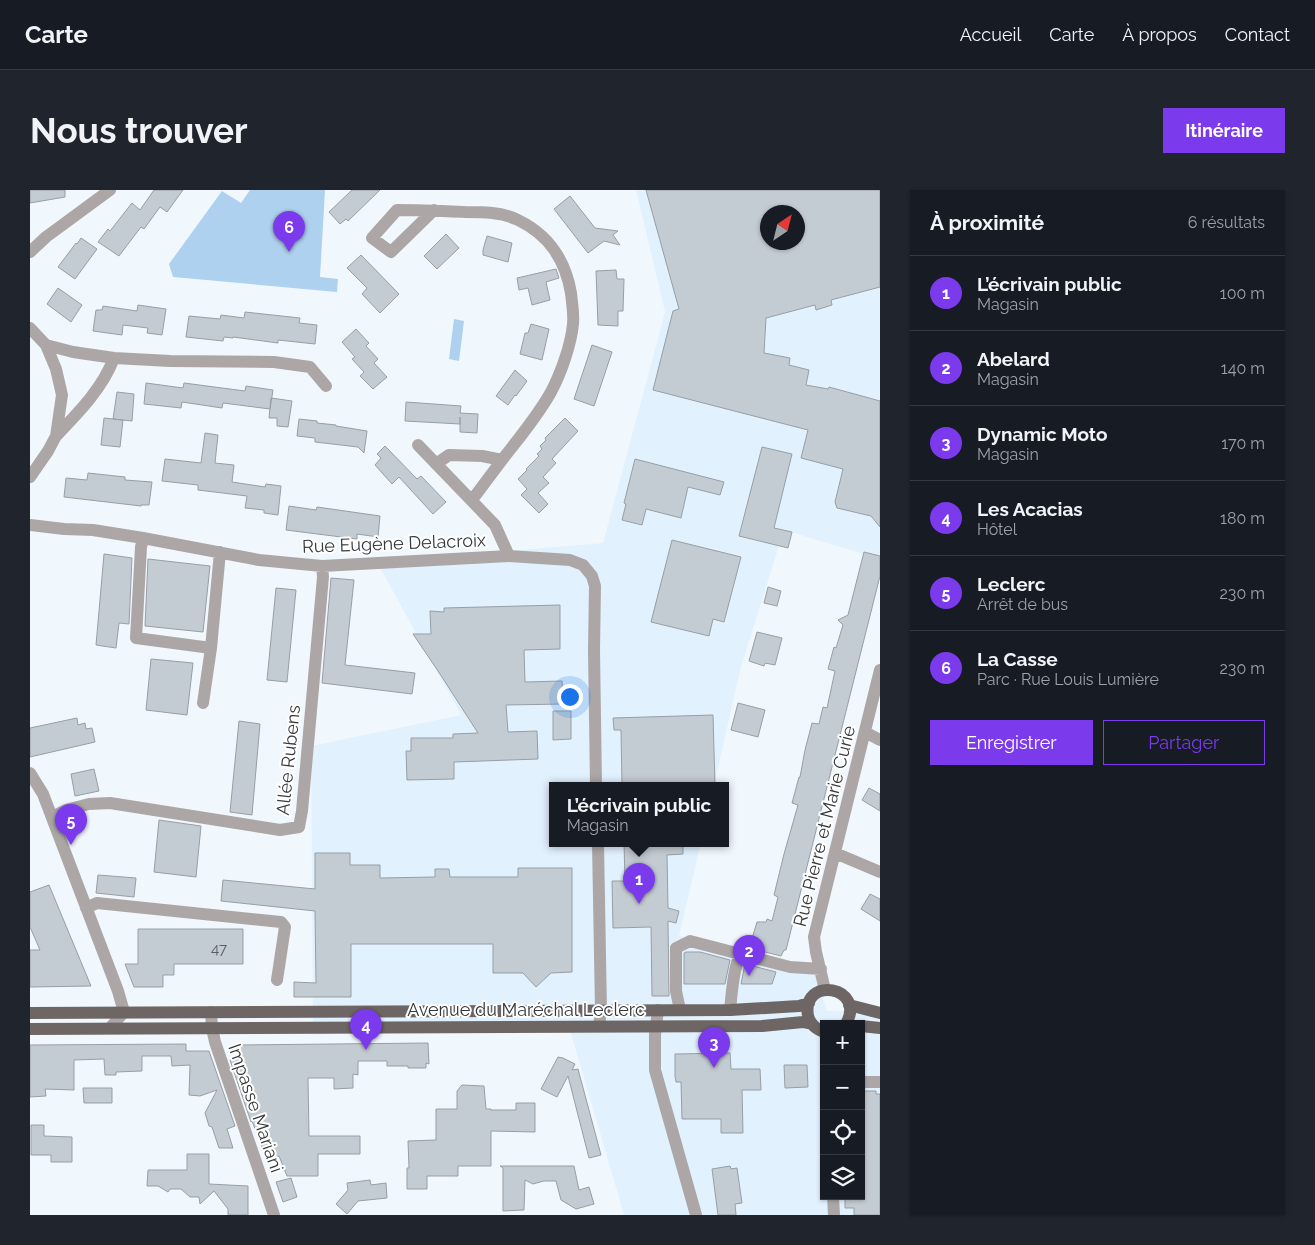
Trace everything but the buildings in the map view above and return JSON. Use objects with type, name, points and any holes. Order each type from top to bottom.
[{"type":"main road","points":[[820,1030],[816,1029],[808,1018],[809,1003],[818,992],[832,990],[843,994],[849,1005],[848,1020]]},
{"type":"main road","name":"Avenue du Maréchal Leclerc","points":[[30,1012],[730,1010],[799,1006],[809,1003]]},
{"type":"main road","points":[[849,1005],[880,1012]]},
{"type":"main road","name":"Avenue du Maréchal Leclerc","points":[[30,1029],[762,1026],[803,1022],[812,1024]]},
{"type":"main road","points":[[865,1026],[880,1028]]},
{"type":"street","points":[[30,252],[46,237],[110,190]]},
{"type":"street","points":[[434,210],[391,252],[372,238],[397,210],[434,210],[494,213],[516,219],[533,229],[549,243],[562,260],[569,280],[572,302],[573,324],[562,365],[551,391],[540,410],[472,500]]},
{"type":"street","points":[[30,328],[46,345],[56,369],[62,395],[56,436]]},
{"type":"street","points":[[46,345],[74,352],[114,358],[170,361],[274,362],[310,367],[326,386]]},
{"type":"street","points":[[30,477],[56,436],[87,403],[108,372],[114,358]]},
{"type":"street","points":[[418,444],[495,525],[509,556]]},
{"type":"street","points":[[436,464],[449,455],[482,456],[502,460]]},
{"type":"street","name":"Rue Eugène Delacroix","points":[[30,525],[93,530],[259,560],[322,566],[509,556],[570,560],[582,565],[592,576],[595,586],[596,782]]},
{"type":"street","points":[[143,538],[136,638],[211,648]]},
{"type":"street","points":[[203,703],[211,648],[220,552]]},
{"type":"street","name":"Allée Rubens","points":[[52,817],[66,810],[89,804],[110,803],[280,830],[298,827],[302,811],[323,577],[322,566]]},
{"type":"street","name":"Rue Pierre et Marie Curie","points":[[825,990],[814,937],[880,670]]},
{"type":"street","points":[[865,732],[880,740]]},
{"type":"street","points":[[31,778],[43,794],[118,991],[124,1012],[110,1028]]},
{"type":"street","points":[[598,847],[601,1010],[599,1026]]},
{"type":"street","points":[[835,854],[880,872]]},
{"type":"street","points":[[86,908],[97,903],[281,922],[285,927],[277,980]]},
{"type":"street","points":[[680,1010],[676,990],[676,948],[690,941],[790,968],[821,969]]},
{"type":"street","points":[[730,1010],[732,984],[740,954]]},
{"type":"street","points":[[658,1010],[655,1034],[655,1070],[696,1215]]},
{"type":"street","name":"Impasse Mariani","points":[[211,1012],[215,1042],[274,1215]]},
{"type":"street","points":[[865,1082],[880,1082]]},
{"type":"street","points":[[833,1200],[834,1215]]},
{"type":"shaded area","points":[[250,190],[325,190],[320,277],[338,279],[337,292],[173,277],[169,264],[222,191],[241,203]]},
{"type":"shaded area","points":[[636,190],[880,190],[880,559],[784,530],[741,667],[715,782],[549,782],[549,847],[700,847],[679,936],[813,967],[827,1011],[880,1010],[880,1215],[624,1215],[569,1027],[633,1020],[313,1035],[311,746],[461,715],[377,562],[603,543],[665,312]]},
{"type":"shaded area","points":[[454,319],[464,321],[459,361],[449,359]]},
{"type":"place","name":"La Casse","points":[[289,252]]},
{"type":"place","name":"Leclerc","points":[[71,845]]},
{"type":"place","name":"L’écrivain public","points":[[639,904]]},
{"type":"place","name":"Abelard","points":[[749,976]]},
{"type":"place","name":"Les Acacias","points":[[366,1050]]},
{"type":"place","name":"Dynamic Moto","points":[[714,1068]]}]
